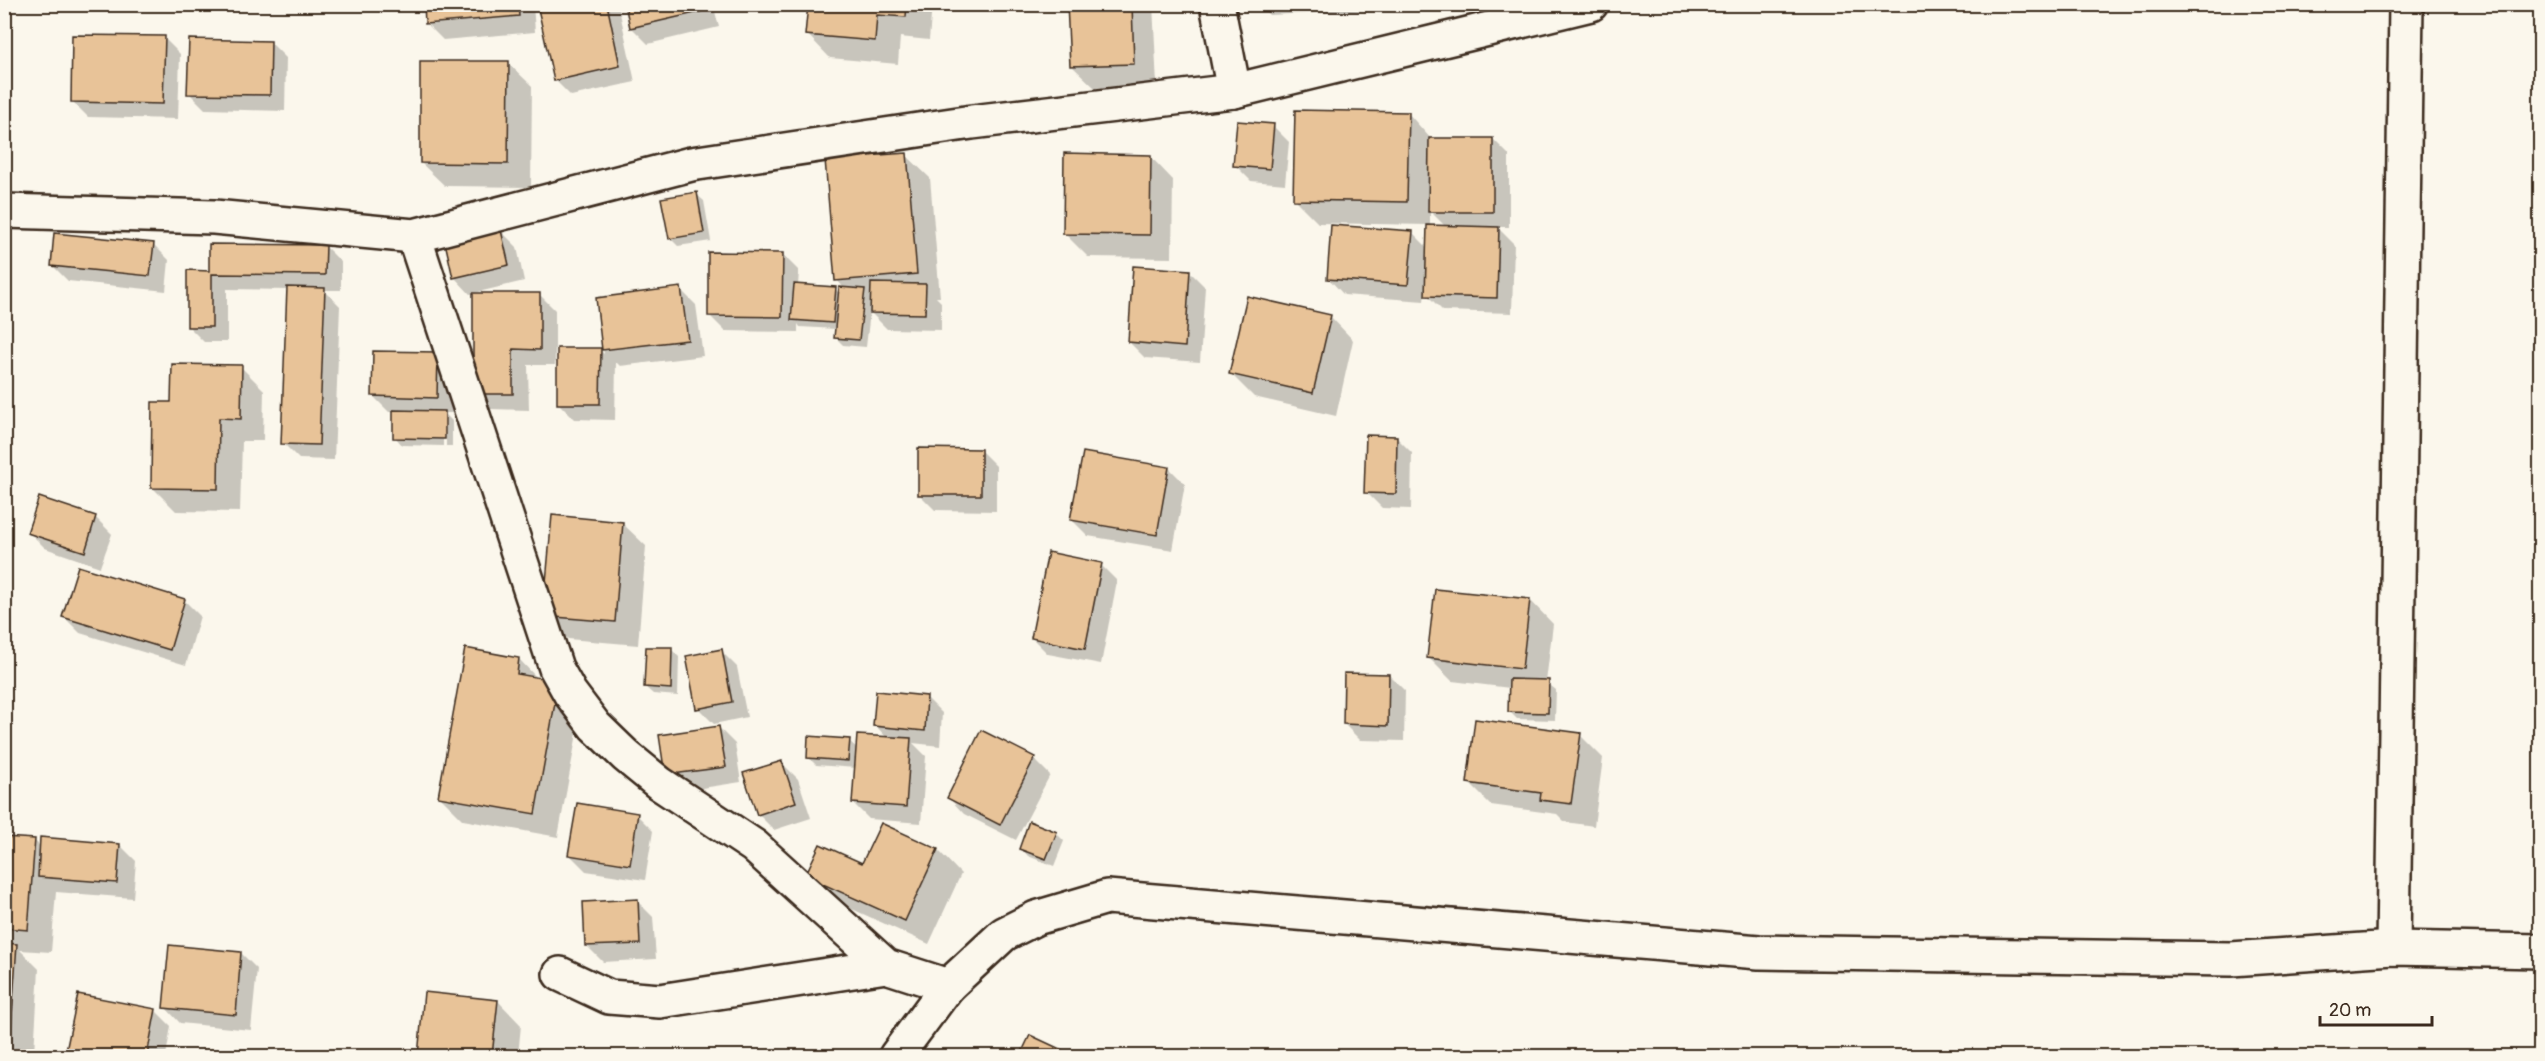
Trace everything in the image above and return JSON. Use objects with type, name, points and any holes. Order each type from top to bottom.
[{"type":"street","points":[[1217,4],[1234,91]]},
{"type":"street","points":[[4,211],[214,217],[414,236],[691,164],[972,122],[1234,91],[1591,4]]},
{"type":"street","points":[[2393,948],[2406,4]]},
{"type":"street","points":[[414,236],[556,668],[570,693],[595,726],[626,756],[659,783],[754,846],[885,966],[948,986]]},
{"type":"street","points":[[896,1056],[948,986],[1004,934],[1036,918],[1107,897],[1760,952],[2231,959],[2393,948],[2541,951]]},
{"type":"street","points":[[560,974],[609,997],[660,1001],[885,966]]},
{"type":"building","points":[[424,4],[518,4],[519,16],[425,24]]},
{"type":"building","points":[[537,4],[607,4],[620,66],[554,81]]},
{"type":"building","points":[[625,4],[702,4],[704,11],[630,28]]},
{"type":"building","points":[[808,4],[907,4],[906,17],[877,15],[875,41],[805,35]]},
{"type":"building","points":[[1067,4],[1132,4],[1134,64],[1070,66]]},
{"type":"building","points":[[72,35],[165,36],[163,104],[71,102]]},
{"type":"building","points":[[189,39],[271,41],[270,95],[187,94]]},
{"type":"building","points":[[420,61],[509,61],[508,164],[420,163]]},
{"type":"building","points":[[1295,110],[1409,112],[1407,202],[1293,200]]},
{"type":"building","points":[[1237,121],[1274,124],[1270,169],[1233,166]]},
{"type":"building","points":[[1429,138],[1493,138],[1493,212],[1428,212]]},
{"type":"building","points":[[907,153],[917,274],[835,281],[825,159]]},
{"type":"building","points":[[1064,153],[1151,155],[1150,235],[1063,234]]},
{"type":"building","points":[[697,192],[704,233],[669,239],[661,198]]},
{"type":"building","points":[[1331,225],[1413,231],[1408,285],[1327,279]]},
{"type":"building","points":[[1427,225],[1499,227],[1497,298],[1425,296]]},
{"type":"building","points":[[501,230],[509,265],[453,278],[445,242]]},
{"type":"building","points":[[54,233],[154,243],[150,276],[51,266]]},
{"type":"building","points":[[209,244],[326,245],[325,275],[212,274],[212,327],[187,327],[187,270],[209,271]]},
{"type":"building","points":[[708,252],[783,253],[782,317],[708,316]]},
{"type":"building","points":[[1133,266],[1190,270],[1185,347],[1128,342]]},
{"type":"building","points":[[871,283],[926,284],[925,314],[870,313]]},
{"type":"building","points":[[794,284],[836,287],[833,323],[791,320]]},
{"type":"building","points":[[287,287],[325,288],[319,445],[281,444]]},
{"type":"building","points":[[681,287],[688,340],[602,350],[596,298]]},
{"type":"building","points":[[839,287],[865,289],[859,340],[834,338]]},
{"type":"building","points":[[473,293],[540,293],[540,350],[513,349],[513,394],[473,394]]},
{"type":"building","points":[[1247,296],[1331,315],[1313,393],[1229,374]]},
{"type":"building","points":[[557,348],[601,348],[600,404],[557,404]]},
{"type":"building","points":[[373,351],[438,352],[437,398],[372,396]]},
{"type":"building","points":[[172,364],[242,365],[241,419],[219,418],[218,489],[151,488],[152,402],[171,402]]},
{"type":"building","points":[[393,410],[445,411],[445,439],[393,438]]},
{"type":"building","points":[[1366,435],[1397,436],[1396,494],[1364,493]]},
{"type":"building","points":[[918,448],[981,449],[981,495],[918,495]]},
{"type":"building","points":[[1083,452],[1169,467],[1157,535],[1070,520]]},
{"type":"building","points":[[39,497],[96,516],[85,552],[27,533]]},
{"type":"building","points":[[552,515],[623,522],[615,622],[543,616]]},
{"type":"building","points":[[1048,552],[1102,563],[1085,649],[1031,638]]},
{"type":"building","points":[[78,566],[185,599],[170,650],[62,617]]},
{"type":"building","points":[[1435,589],[1530,599],[1522,669],[1427,658]]},
{"type":"building","points":[[646,647],[672,647],[671,689],[644,687]]},
{"type":"building","points":[[465,648],[519,658],[517,674],[559,681],[535,814],[438,797]]},
{"type":"building","points":[[722,649],[732,702],[696,709],[686,656]]},
{"type":"building","points":[[1344,673],[1389,674],[1388,726],[1343,724]]},
{"type":"building","points":[[1509,679],[1549,680],[1548,713],[1508,712]]},
{"type":"building","points":[[876,691],[927,696],[925,731],[873,726]]},
{"type":"building","points":[[1475,719],[1581,733],[1571,804],[1540,800],[1541,793],[1467,783]]},
{"type":"building","points":[[719,726],[726,767],[665,775],[659,735]]},
{"type":"building","points":[[981,730],[1035,757],[1000,825],[947,798]]},
{"type":"building","points":[[857,735],[911,738],[906,807],[852,803]]},
{"type":"building","points":[[808,736],[850,739],[848,761],[807,758]]},
{"type":"building","points":[[782,761],[796,802],[757,815],[743,773]]},
{"type":"building","points":[[577,803],[638,813],[630,865],[568,855]]},
{"type":"building","points":[[1029,821],[1057,832],[1046,859],[1019,849]]},
{"type":"building","points":[[881,823],[938,849],[905,921],[805,876],[820,844],[862,863]]},
{"type":"building","points":[[4,837],[35,839],[28,930],[4,928]]},
{"type":"building","points":[[40,837],[120,844],[117,883],[38,877]]},
{"type":"building","points":[[638,899],[640,944],[585,946],[583,902]]},
{"type":"building","points":[[4,943],[17,944],[11,1030],[4,1030]]},
{"type":"building","points":[[169,945],[241,952],[236,1015],[163,1008]]},
{"type":"building","points":[[424,992],[498,1000],[492,1056],[418,1056]]},
{"type":"building","points":[[78,994],[156,1009],[147,1056],[65,1056]]},
{"type":"building","points":[[1030,1035],[1075,1056],[1020,1056]]}]
